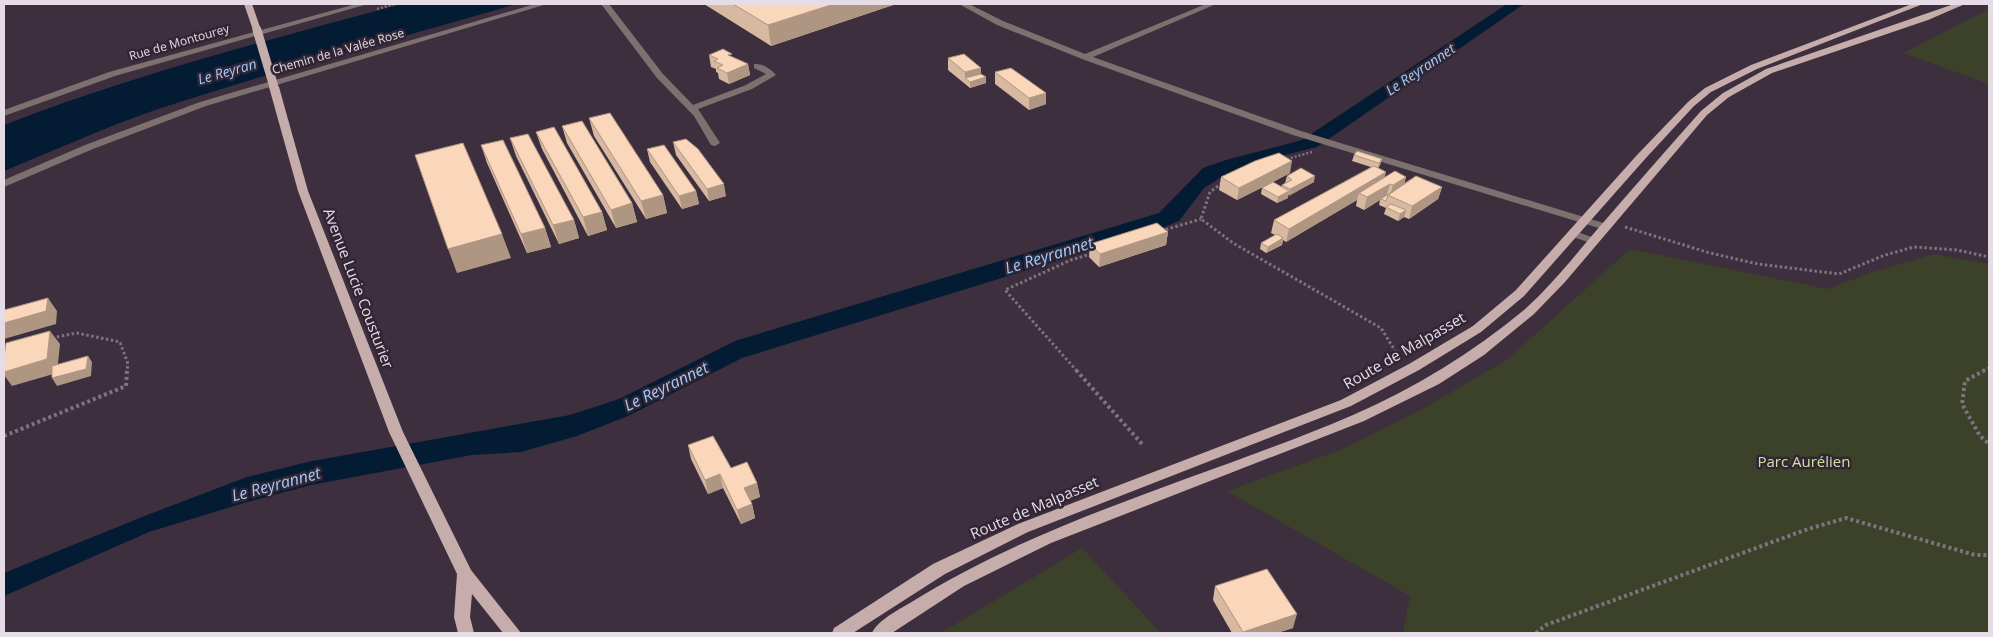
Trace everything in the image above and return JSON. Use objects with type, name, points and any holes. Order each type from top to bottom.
[{"type":"main road","name":"Avenue Lucie Cousturier","points":[[248,4],[274,87],[303,191],[396,432],[464,574],[513,633]]},
{"type":"main road","name":"Route de Malpasset","points":[[840,633],[939,568],[1024,528],[1163,472],[1346,404],[1414,366],[1477,329],[1520,293],[1691,104],[1708,90],[1754,67],[1919,4]]},
{"type":"main road","points":[[880,633],[898,619],[958,581],[1045,539],[1359,418],[1434,381],[1479,352],[1530,311],[1594,241],[1704,113],[1726,95],[1769,71],[1961,4]]},
{"type":"main road","points":[[1163,472],[1176,488]]},
{"type":"main road","name":"Avenue Lucie Cousturier","points":[[464,574],[462,617],[466,633]]},
{"type":"street","name":"Rue de Montourey","points":[[4,113],[112,74],[364,4]]},
{"type":"street","name":"Chemin de la Valée Rose","points":[[4,184],[88,147],[195,107],[543,4]]},
{"type":"street","points":[[605,4],[660,76],[704,122],[715,143]]},
{"type":"street","points":[[963,4],[1000,22],[1085,57],[1336,145],[1585,220],[1608,224]]},
{"type":"street","points":[[1085,57],[1212,4]]},
{"type":"street","points":[[692,108],[749,87],[771,75],[770,72],[758,66]]},
{"type":"street","points":[[1574,234],[1594,241]]},
{"type":"path","points":[[1278,162],[1336,145]]},
{"type":"path","points":[[1201,219],[1210,192],[1216,186],[1225,182]]},
{"type":"path","points":[[1158,233],[1201,219]]},
{"type":"path","points":[[1201,219],[1233,243],[1381,328],[1396,355],[1414,366]]},
{"type":"path","points":[[1608,224],[1758,264],[1839,274],[1885,255],[1914,247],[1956,250],[1989,257]]},
{"type":"path","points":[[1097,252],[1071,260],[1005,290],[1142,444]]},
{"type":"path","points":[[4,436],[126,386],[128,364],[120,342],[77,333],[51,338]]},
{"type":"path","points":[[1989,368],[1965,381],[1962,404],[1980,436],[1989,444]]},
{"type":"path","points":[[1536,633],[1546,625],[1808,529],[1846,518],[1975,555],[1989,555]]},
{"type":"green space","points":[[1989,9],[1989,84],[1903,53]]},
{"type":"green space","name":"Parc Aurélien","points":[[1630,249],[1827,289],[1873,272],[1934,254],[1989,264],[1989,633],[1403,633],[1410,596],[1227,491],[1343,449],[1423,409],[1508,359]]},
{"type":"green space","points":[[1082,548],[1161,633],[941,633]]},
{"type":"water","name":"Le Reyran","points":[[402,4],[517,4],[292,68],[158,109],[4,171],[4,125],[151,74]]},
{"type":"water","name":"Le Reyrannet","points":[[1507,4],[1524,4],[1317,147],[1261,161],[1220,178],[1204,188],[1179,221],[1154,231],[742,358],[628,416],[577,436],[521,452],[472,455],[311,485],[244,503],[149,532],[4,596],[4,573],[247,477],[312,461],[570,415],[619,399],[735,341],[1159,213],[1203,168],[1302,140]]},
{"type":"building","points":[[733,4],[834,4],[768,25]]},
{"type":"building","points":[[723,49],[732,54],[728,55],[748,64],[727,73],[717,68],[723,65],[714,61],[718,59],[709,55]]},
{"type":"building","points":[[964,54],[981,68],[965,72],[948,58]]},
{"type":"building","points":[[1011,68],[1046,93],[1029,98],[995,72]]},
{"type":"building","points":[[981,74],[986,77],[970,82],[965,78]]},
{"type":"building","points":[[610,113],[663,195],[641,201],[589,118]]},
{"type":"building","points":[[582,121],[632,203],[611,210],[562,126]]},
{"type":"building","points":[[554,127],[602,212],[583,217],[536,132]]},
{"type":"building","points":[[528,134],[574,220],[553,225],[510,138]]},
{"type":"building","points":[[686,139],[698,149],[724,184],[707,189],[673,142]]},
{"type":"building","points":[[503,140],[545,228],[521,234],[481,145]]},
{"type":"building","points":[[463,143],[502,234],[448,249],[415,155]]},
{"type":"building","points":[[664,145],[696,191],[679,196],[647,149]]},
{"type":"building","points":[[1357,151],[1382,159],[1379,163],[1354,155]]},
{"type":"building","points":[[1279,153],[1292,161],[1239,188],[1221,177],[1255,161]]},
{"type":"building","points":[[1374,166],[1386,172],[1289,229],[1274,220]]},
{"type":"building","points":[[1301,168],[1315,176],[1290,189],[1282,185],[1292,180],[1287,176]]},
{"type":"building","points":[[1395,171],[1406,177],[1367,197],[1359,193]]},
{"type":"building","points":[[1416,176],[1442,187],[1412,206],[1388,195]]},
{"type":"building","points":[[1410,180],[1388,195],[1386,201],[1381,199]]},
{"type":"building","points":[[1273,182],[1289,191],[1278,197],[1262,188]]},
{"type":"building","points":[[1391,204],[1406,210],[1400,214],[1386,207]]},
{"type":"building","points":[[1157,223],[1168,232],[1100,254],[1090,244]]},
{"type":"building","points":[[1277,234],[1283,238],[1268,247],[1261,243]]},
{"type":"building","points":[[48,298],[46,311],[4,323],[4,310]]},
{"type":"building","points":[[50,331],[47,359],[4,372],[6,343]]},
{"type":"building","points":[[88,356],[86,369],[52,378],[52,366]]},
{"type":"building","points":[[713,436],[731,468],[747,462],[757,483],[744,488],[752,504],[737,510],[720,474],[705,480],[688,445]]},
{"type":"building","points":[[1267,569],[1297,614],[1243,632],[1215,586]]}]
